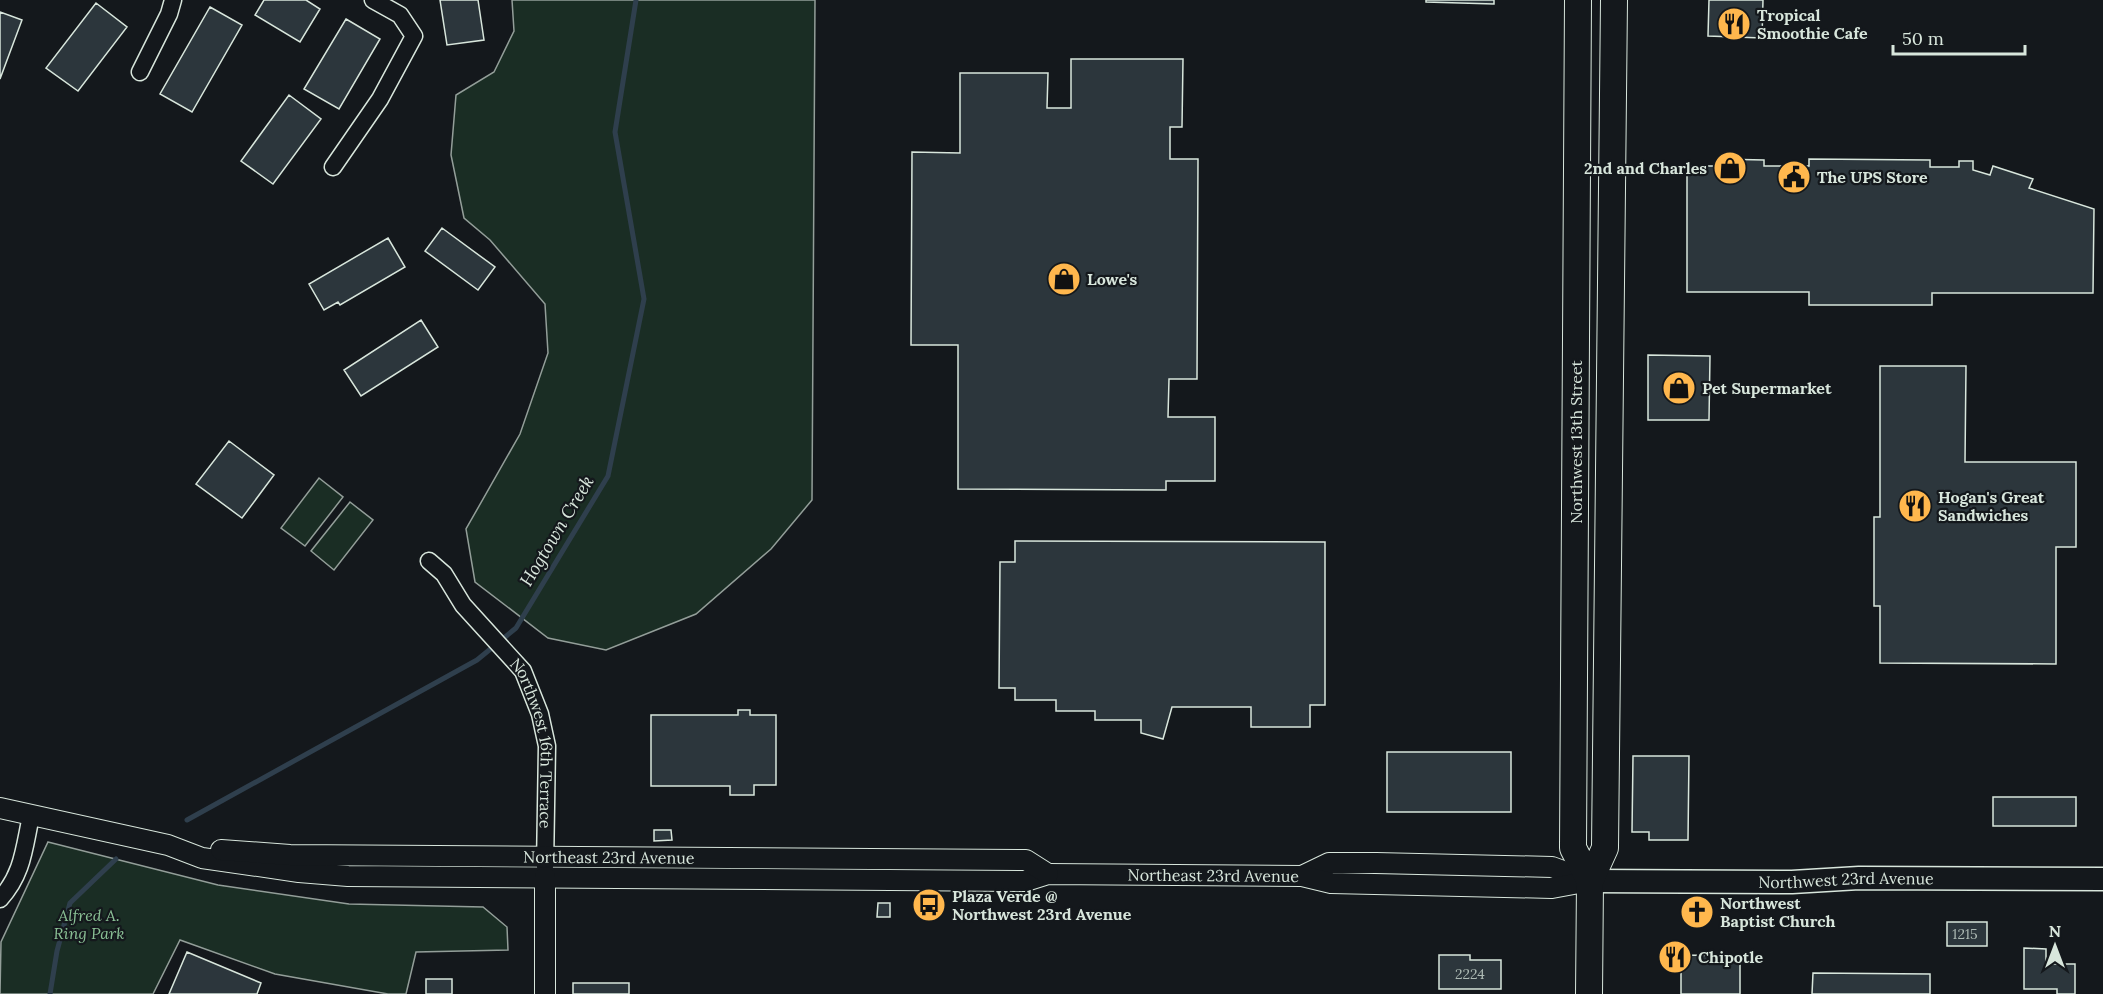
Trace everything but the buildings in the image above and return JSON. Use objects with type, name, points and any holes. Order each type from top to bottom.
[{"type":"main road","name":"Northwest 13th Street","points":[[1578,0],[1573,848],[1590,881]]},
{"type":"main road","name":"Northwest 13th Street","points":[[1589,994],[1590,881],[1605,848],[1614,0]]},
{"type":"main road","points":[[1577,56],[1613,56]]},
{"type":"main road","points":[[1576,377],[1590,422],[1610,453]]},
{"type":"main road","points":[[1576,456],[1594,483],[1609,519]]},
{"type":"main road","name":"Northwest 23rd Avenue","points":[[1590,881],[1792,882],[1859,878],[2103,879]]},
{"type":"street","points":[[140,72],[169,14],[173,0]]},
{"type":"street","points":[[333,167],[380,99],[414,36],[400,15],[373,0]]},
{"type":"street","name":"Northwest 16th Terrace","points":[[429,561],[444,574],[463,604],[523,671],[540,714],[547,746],[545,994]]},
{"type":"street","name":"Northeast 23rd Avenue","points":[[0,808],[168,845],[290,855],[1026,860],[1048,874]]},
{"type":"street","points":[[0,899],[12,888],[19,873],[31,816]]},
{"type":"street","name":"Northeast 23rd Avenue","points":[[168,845],[202,858],[299,872],[348,876],[1026,881],[1048,874],[1302,876],[1329,863],[1376,863]]},
{"type":"street","name":"Northwest 23rd Avenue","points":[[1376,863],[1552,867],[1590,881]]},
{"type":"street","name":"Northwest 23rd Avenue","points":[[1302,876],[1331,884],[1552,888],[1590,881]]},
{"type":"green space","points":[[512,0],[815,0],[812,500],[771,549],[696,614],[606,650],[548,638],[475,582],[466,529],[520,434],[548,353],[545,304],[490,240],[464,218],[451,155],[456,95],[494,72],[514,31]]},
{"type":"green space","points":[[319,478],[343,497],[305,546],[281,528]]},
{"type":"green space","points":[[350,502],[373,520],[334,570],[311,551]]},
{"type":"green space","name":"Alfred A. Ring Park","points":[[48,842],[218,885],[349,904],[483,907],[507,927],[508,950],[416,952],[406,994],[388,994],[275,974],[180,940],[153,994],[0,994],[1,942]]},
{"type":"waterway","name":"Hogtown Creek","points":[[187,820],[477,660],[516,628],[608,476],[644,299],[615,132],[636,0]]},
{"type":"waterway","name":"Hogtown Creek","points":[[50,994],[57,951],[70,903],[116,859]]},
{"type":"place","name":"Tropical Smoothie Cafe","points":[[1734,24]]},
{"type":"place","name":"2nd and Charles","points":[[1730,168]]},
{"type":"place","name":"The UPS Store","points":[[1794,177]]},
{"type":"place","name":"Lowe's","points":[[1064,279]]},
{"type":"place","name":"Pet Supermarket","points":[[1679,388]]},
{"type":"place","name":"Hogan's Great Sandwiches","points":[[1915,506]]},
{"type":"place","name":"Plaza Verde @ Northwest 23rd Avenue","points":[[929,905]]},
{"type":"place","name":"Northwest Baptist Church","points":[[1697,912]]},
{"type":"place","name":"Chipotle","points":[[1675,957]]}]
